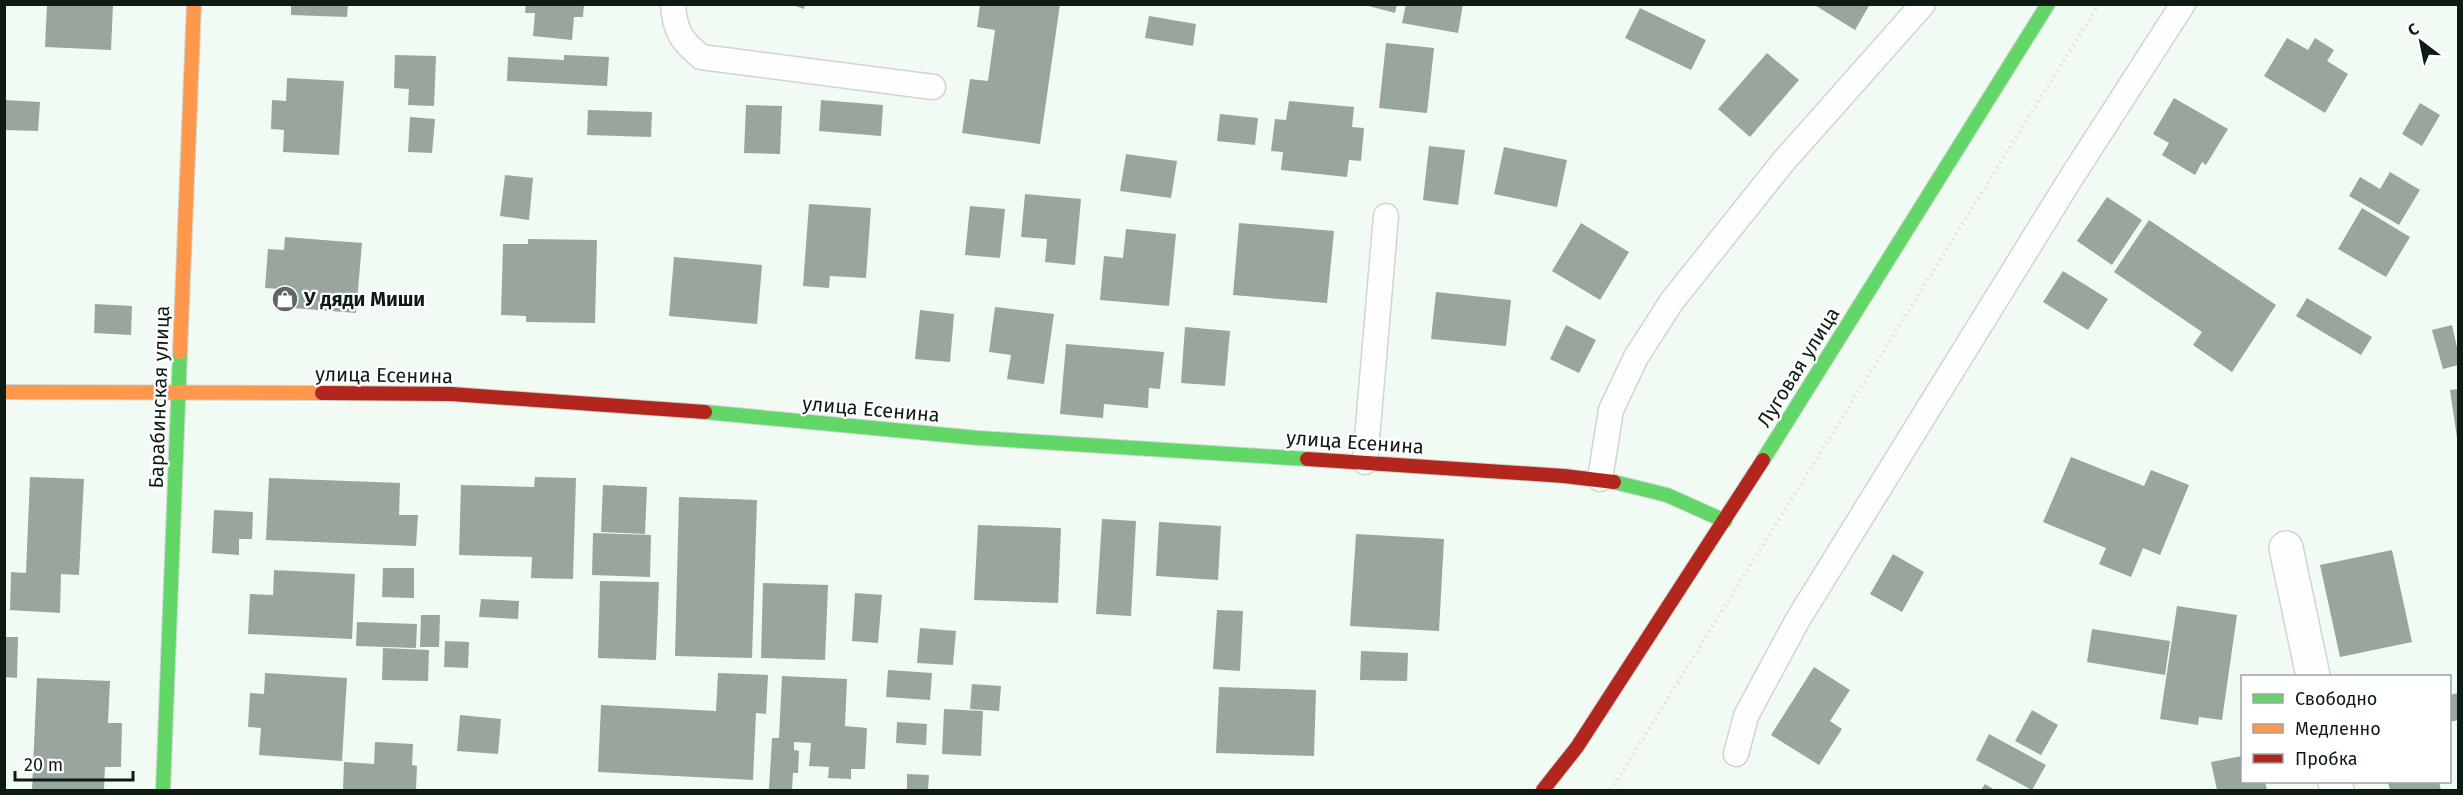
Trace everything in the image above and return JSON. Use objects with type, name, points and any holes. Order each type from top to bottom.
[{"type":"street","name":"Барабинская улица","points":[[163,790],[194,4]]},
{"type":"street","name":"Луговая улица","points":[[1543,790],[1577,747],[1725,521],[2048,4]]},
{"type":"street","name":"улица Есенина","points":[[4,392],[451,394],[681,410],[978,438],[1600,479],[1667,494],[1691,503],[1725,521]]},
{"type":"street","points":[[2286,548],[2313,675]]},
{"type":"street","name":"Луговая улица","points":[[1558,790],[1577,747]]},
{"type":"lane","points":[[674,4],[674,23],[683,42],[701,57],[933,87]]},
{"type":"lane","points":[[1600,479],[1611,410],[1636,357],[1672,301],[1783,162],[1923,4]]},
{"type":"lane","points":[[1736,754],[1746,716],[1797,621],[2071,178],[2183,4]]},
{"type":"lane","points":[[1365,462],[1386,216]]},
{"type":"path","points":[[1611,790],[2099,4]]},
{"type":"building","points":[[47,4],[113,4],[111,50],[45,47]]},
{"type":"building","points":[[291,4],[348,4],[347,17],[291,15]]},
{"type":"building","points":[[526,4],[584,4],[583,17],[574,17],[572,40],[533,36],[535,13],[525,13]]},
{"type":"building","points":[[790,4],[805,4],[804,9]]},
{"type":"building","points":[[980,4],[1060,4],[1040,144],[962,133],[970,79],[988,81],[995,30],[977,27]]},
{"type":"building","points":[[1361,4],[1397,4],[1395,13]]},
{"type":"building","points":[[1406,4],[1463,4],[1458,33],[1402,23]]},
{"type":"building","points":[[1813,4],[1870,4],[1855,30]]},
{"type":"building","points":[[1640,8],[1706,40],[1691,70],[1625,38]]},
{"type":"building","points":[[1149,16],[1196,24],[1193,46],[1145,38]]},
{"type":"building","points":[[2287,38],[2308,50],[2315,38],[2334,50],[2327,61],[2348,74],[2325,113],[2264,76]]},
{"type":"building","points":[[1386,43],[1434,48],[1427,113],[1379,108]]},
{"type":"building","points":[[1767,53],[1799,80],[1750,137],[1718,109]]},
{"type":"building","points":[[395,55],[436,56],[434,106],[408,105],[409,89],[394,88]]},
{"type":"building","points":[[564,55],[609,57],[607,86],[507,81],[508,57],[564,60]]},
{"type":"building","points":[[287,78],[344,81],[339,155],[283,152],[284,130],[271,129],[272,100],[286,101]]},
{"type":"building","points":[[2174,98],[2228,129],[2206,165],[2202,162],[2195,175],[2162,155],[2169,143],[2153,134]]},
{"type":"building","points":[[4,100],[40,102],[38,131],[4,130]]},
{"type":"building","points":[[821,100],[883,105],[881,136],[819,131]]},
{"type":"building","points":[[1289,101],[1354,107],[1352,127],[1364,128],[1361,161],[1349,160],[1347,177],[1281,170],[1283,152],[1271,151],[1275,119],[1286,120]]},
{"type":"building","points":[[2420,103],[2440,115],[2422,146],[2402,134]]},
{"type":"building","points":[[746,105],[782,106],[780,154],[744,153]]},
{"type":"building","points":[[588,110],[652,112],[651,137],[587,135]]},
{"type":"building","points":[[1220,114],[1258,118],[1255,145],[1217,141]]},
{"type":"building","points":[[410,117],[435,119],[432,153],[408,152]]},
{"type":"building","points":[[1429,146],[1465,150],[1458,205],[1423,200]]},
{"type":"building","points":[[1504,147],[1567,160],[1557,207],[1494,194]]},
{"type":"building","points":[[1126,154],[1177,161],[1171,198],[1120,191]]},
{"type":"building","points":[[2390,172],[2420,190],[2399,225],[2349,196],[2360,177],[2380,189]]},
{"type":"building","points":[[505,175],[533,178],[529,220],[500,216]]},
{"type":"building","points":[[1025,194],[1081,199],[1075,265],[1045,262],[1047,239],[1021,237]]},
{"type":"building","points":[[2107,197],[2142,220],[2112,265],[2077,241]]},
{"type":"building","points":[[809,204],[871,208],[866,278],[830,276],[829,288],[803,286]]},
{"type":"building","points":[[970,206],[1005,209],[1000,258],[965,255]]},
{"type":"building","points":[[2362,208],[2410,237],[2386,277],[2338,249]]},
{"type":"building","points":[[2149,220],[2276,305],[2232,372],[2193,345],[2202,332],[2114,272]]},
{"type":"building","points":[[1239,223],[1334,231],[1327,303],[1233,295]]},
{"type":"building","points":[[1581,223],[1629,252],[1600,300],[1552,271]]},
{"type":"building","points":[[1126,229],[1176,234],[1169,306],[1100,300],[1104,256],[1123,258]]},
{"type":"building","points":[[285,237],[362,243],[356,313],[280,307],[281,289],[265,288],[268,249],[284,250]]},
{"type":"building","points":[[528,239],[597,240],[595,323],[526,322],[526,316],[501,315],[503,244],[528,244]]},
{"type":"building","points":[[674,257],[762,265],[757,324],[669,316]]},
{"type":"building","points":[[2063,271],[2108,299],[2088,330],[2043,302]]},
{"type":"building","points":[[1436,292],[1511,300],[1506,346],[1431,339]]},
{"type":"building","points":[[2307,298],[2372,337],[2361,355],[2296,316]]},
{"type":"building","points":[[95,304],[132,306],[131,335],[94,333]]},
{"type":"building","points":[[995,307],[1054,314],[1044,384],[1007,379],[1011,355],[989,352]]},
{"type":"building","points":[[920,310],[954,314],[950,362],[915,359]]},
{"type":"building","points":[[1566,325],[1596,340],[1579,373],[1550,359]]},
{"type":"building","points":[[2452,325],[2458,352],[2458,365],[2443,369],[2432,330]]},
{"type":"building","points":[[1185,327],[1230,331],[1225,386],[1181,383]]},
{"type":"building","points":[[1066,344],[1164,352],[1160,389],[1149,388],[1148,408],[1104,404],[1103,418],[1060,414]]},
{"type":"building","points":[[2458,389],[2458,438],[2457,438],[2450,390]]},
{"type":"building","points":[[2071,457],[2144,486],[2151,470],[2189,485],[2160,555],[2143,548],[2131,577],[2099,564],[2106,548],[2043,522]]},
{"type":"building","points":[[30,477],[84,479],[79,575],[61,574],[60,613],[10,610],[11,572],[26,573]]},
{"type":"building","points":[[535,477],[576,478],[573,579],[531,578],[532,557],[459,555],[461,485],[534,487]]},
{"type":"building","points":[[269,478],[400,483],[399,515],[418,515],[416,546],[266,540]]},
{"type":"building","points":[[603,485],[647,487],[645,534],[601,532]]},
{"type":"building","points":[[679,497],[757,500],[752,658],[675,656]]},
{"type":"building","points":[[214,510],[253,512],[252,539],[239,539],[239,555],[212,553]]},
{"type":"building","points":[[1102,519],[1136,521],[1131,616],[1096,614]]},
{"type":"building","points":[[1159,522],[1221,526],[1218,580],[1156,576]]},
{"type":"building","points":[[978,525],[1061,528],[1058,603],[974,600]]},
{"type":"building","points":[[593,533],[651,535],[650,577],[592,575]]},
{"type":"building","points":[[1356,534],[1444,539],[1439,631],[1350,626]]},
{"type":"building","points":[[2392,550],[2412,642],[2340,657],[2320,565]]},
{"type":"building","points":[[1893,554],[1924,572],[1902,612],[1870,594]]},
{"type":"building","points":[[383,568],[414,568],[414,598],[382,597]]},
{"type":"building","points":[[274,570],[355,574],[352,639],[248,634],[250,594],[273,595]]},
{"type":"building","points":[[600,581],[659,582],[656,660],[598,658]]},
{"type":"building","points":[[763,583],[828,585],[825,660],[761,658]]},
{"type":"building","points":[[855,593],[882,595],[878,643],[852,641]]},
{"type":"building","points":[[481,599],[519,601],[518,619],[479,617]]},
{"type":"building","points":[[2177,606],[2237,615],[2222,720],[2199,717],[2198,725],[2160,719]]},
{"type":"building","points":[[1217,610],[1243,611],[1240,671],[1213,669]]},
{"type":"building","points":[[421,615],[440,615],[439,647],[420,647]]},
{"type":"building","points":[[357,622],[417,624],[416,648],[356,646]]},
{"type":"building","points":[[920,628],[956,631],[953,665],[917,663]]},
{"type":"building","points":[[2092,629],[2170,641],[2165,675],[2087,662]]},
{"type":"building","points":[[4,637],[18,637],[17,678],[4,677]]},
{"type":"building","points":[[445,641],[469,642],[468,668],[444,667]]},
{"type":"building","points":[[383,648],[429,650],[428,681],[382,680]]},
{"type":"building","points":[[1361,651],[1408,653],[1407,681],[1360,680]]},
{"type":"building","points":[[1814,667],[1850,690],[1830,721],[1842,729],[1819,765],[1771,735]]},
{"type":"building","points":[[888,670],[932,673],[930,700],[886,697]]},
{"type":"building","points":[[265,673],[347,678],[342,761],[259,755],[261,728],[248,727],[250,693],[264,694]]},
{"type":"building","points":[[718,673],[768,675],[766,714],[756,713],[753,780],[598,772],[601,705],[716,711]]},
{"type":"building","points":[[782,676],[847,679],[845,726],[867,728],[865,769],[851,769],[851,779],[828,778],[829,767],[809,766],[811,743],[794,742],[794,750],[799,751],[798,773],[793,773],[792,790],[769,790],[772,738],[779,738]]},
{"type":"building","points":[[37,678],[110,681],[108,723],[122,723],[121,767],[105,767],[104,790],[32,790]]},
{"type":"building","points":[[972,684],[1001,686],[999,711],[970,709]]},
{"type":"building","points":[[1219,687],[1316,690],[1314,756],[1216,753]]},
{"type":"building","points":[[2458,693],[2458,720],[2451,722],[2451,695]]},
{"type":"building","points":[[944,709],[983,711],[981,756],[942,754]]},
{"type":"building","points":[[2032,710],[2058,725],[2041,755],[2015,741]]},
{"type":"building","points":[[460,715],[501,719],[498,754],[457,751]]},
{"type":"building","points":[[897,722],[927,724],[926,745],[896,743]]},
{"type":"building","points":[[1989,734],[2046,765],[2032,790],[1976,760]]},
{"type":"building","points":[[375,742],[413,744],[412,765],[417,766],[416,790],[343,790],[344,762],[374,764]]},
{"type":"building","points":[[2241,756],[2241,783],[2265,783],[2267,790],[2217,790],[2211,762]]},
{"type":"building","points":[[907,774],[929,775],[928,790],[907,790]]},
{"type":"building","points":[[2388,783],[2439,783],[2441,790],[2390,790]]},
{"type":"building","points":[[1985,784],[1995,790],[1981,790]]},
{"type":"traffic: fast","points":[[1763,460],[2048,4]]},
{"type":"traffic: fast","points":[[163,790],[180,352]]},
{"type":"traffic: fast","points":[[705,412],[978,438],[1307,459]]},
{"type":"traffic: fast","points":[[1614,482],[1667,495],[1725,521]]},
{"type":"traffic: slow","points":[[180,352],[194,4]]},
{"type":"traffic: slow","points":[[4,392],[322,393]]},
{"type":"traffic: jam","points":[[322,393],[451,394],[705,412]]},
{"type":"traffic: jam","points":[[1307,459],[1564,476],[1614,482]]},
{"type":"traffic: jam","points":[[1543,790],[1577,747],[1763,460]]},
{"type":"place","name":"У дяди Миши","points":[[285,299]]}]
